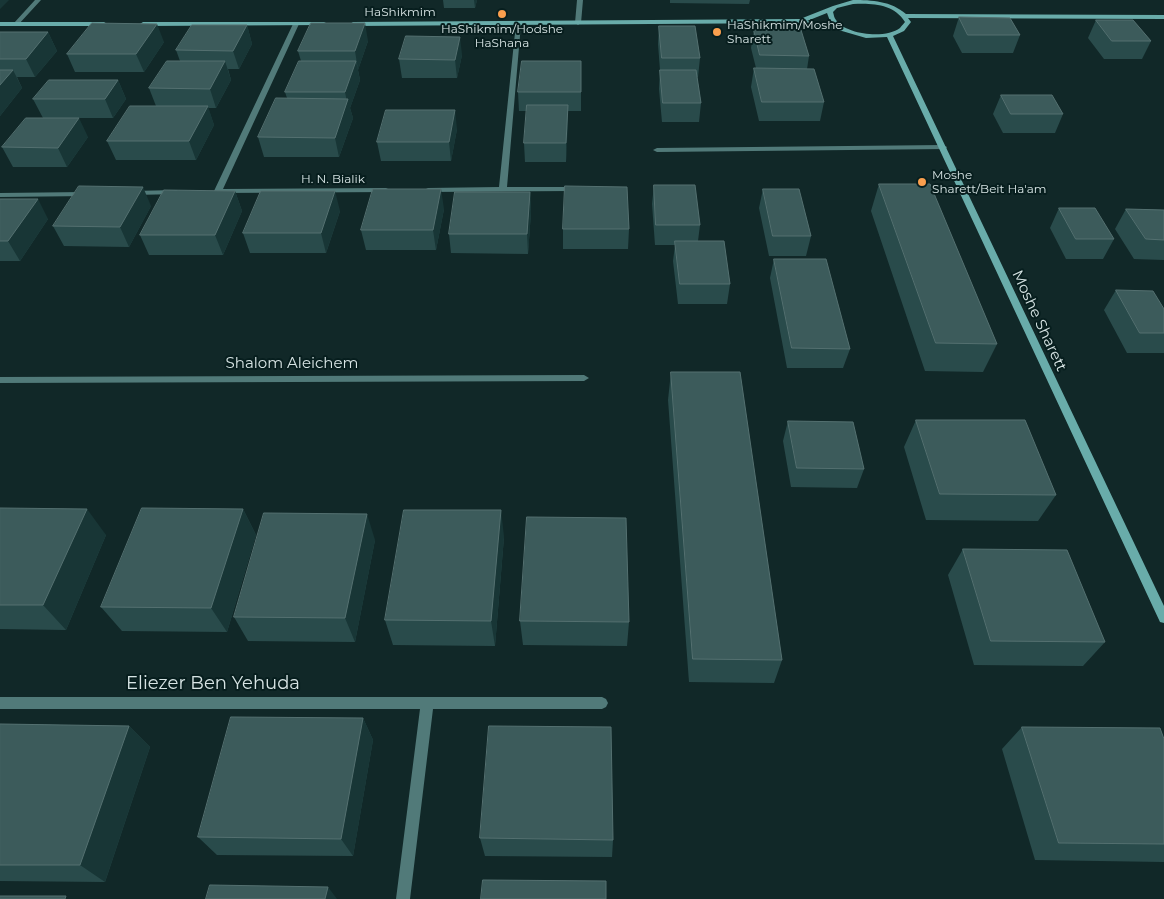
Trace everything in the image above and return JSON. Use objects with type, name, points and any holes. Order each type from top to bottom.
[{"type":"street","points":[[16,24],[38,0]]},
{"type":"street","points":[[578,24],[580,0]]},
{"type":"street","points":[[882,0],[906,16],[1164,17]]},
{"type":"street","points":[[855,1],[890,6]]},
{"type":"street","name":"HaShikmim","points":[[800,21],[855,1]]},
{"type":"street","points":[[835,7],[830,12],[830,18],[842,29]]},
{"type":"street","points":[[890,36],[906,28],[908,22],[906,16]]},
{"type":"street","name":"HaShikmim","points":[[349,24],[578,24],[800,21],[842,29],[865,36],[890,36]]},
{"type":"street","points":[[0,24],[116,24]]},
{"type":"street","points":[[135,24],[331,24]]},
{"type":"street","points":[[218,191],[296,24]]},
{"type":"street","points":[[503,189],[518,24]]},
{"type":"street","name":"Moshe Sharett","points":[[890,36],[1164,618]]},
{"type":"street","points":[[657,150],[942,147]]},
{"type":"street","points":[[414,190],[569,189]]},
{"type":"street","name":"H. N. Bialik","points":[[208,192],[395,190]]},
{"type":"street","points":[[129,193],[188,192]]},
{"type":"street","points":[[0,195],[99,194]]},
{"type":"street","name":"Shalom Aleichem","points":[[0,380],[584,378]]},
{"type":"street","name":"Eliezer Ben Yehuda","points":[[0,703],[602,703]]},
{"type":"street","points":[[403,899],[427,703]]},
{"type":"building","points":[[959,17],[1010,18],[1020,35],[968,35]]},
{"type":"building","points":[[1096,20],[1133,20],[1151,41],[1112,41]]},
{"type":"building","points":[[92,23],[157,24],[136,54],[67,54]]},
{"type":"building","points":[[311,23],[365,23],[355,51],[298,51]]},
{"type":"building","points":[[192,25],[247,25],[233,51],[176,50]]},
{"type":"building","points":[[659,26],[695,26],[700,58],[662,58]]},
{"type":"building","points":[[754,30],[801,30],[809,56],[760,55]]},
{"type":"building","points":[[0,32],[48,32],[26,59],[0,59]]},
{"type":"building","points":[[406,36],[460,37],[455,60],[399,59]]},
{"type":"building","points":[[167,61],[225,61],[210,89],[149,88]]},
{"type":"building","points":[[299,61],[356,61],[345,92],[285,92]]},
{"type":"building","points":[[522,61],[581,61],[581,92],[518,92]]},
{"type":"building","points":[[754,68],[814,69],[824,102],[762,102]]},
{"type":"building","points":[[0,70],[13,70],[0,85]]},
{"type":"building","points":[[660,70],[696,70],[701,103],[663,103]]},
{"type":"building","points":[[49,80],[118,80],[105,99],[33,99]]},
{"type":"building","points":[[1001,95],[1052,95],[1063,114],[1011,114]]},
{"type":"building","points":[[276,98],[348,99],[335,138],[258,137]]},
{"type":"building","points":[[527,105],[568,105],[566,143],[524,143]]},
{"type":"building","points":[[130,106],[208,106],[189,141],[107,141]]},
{"type":"building","points":[[386,110],[455,110],[449,142],[377,142]]},
{"type":"building","points":[[26,118],[79,118],[58,148],[2,147]]},
{"type":"building","points":[[879,184],[930,184],[997,344],[936,343]]},
{"type":"building","points":[[654,185],[695,185],[700,225],[656,225]]},
{"type":"building","points":[[79,186],[143,187],[120,227],[53,226]]},
{"type":"building","points":[[565,186],[627,187],[629,229],[563,229]]},
{"type":"building","points":[[373,189],[441,189],[433,230],[361,230]]},
{"type":"building","points":[[763,189],[799,189],[811,236],[773,236]]},
{"type":"building","points":[[164,190],[235,191],[215,235],[140,235]]},
{"type":"building","points":[[261,191],[335,191],[321,233],[243,233]]},
{"type":"building","points":[[455,192],[530,192],[527,234],[449,234]]},
{"type":"building","points":[[0,199],[38,199],[8,241],[0,241]]},
{"type":"building","points":[[1059,208],[1095,208],[1114,239],[1076,239]]},
{"type":"building","points":[[1126,209],[1164,210],[1164,240],[1146,239]]},
{"type":"building","points":[[675,241],[724,241],[730,284],[680,284]]},
{"type":"building","points":[[774,259],[826,259],[850,349],[792,348]]},
{"type":"building","points":[[1116,290],[1153,291],[1164,309],[1164,333],[1140,333]]},
{"type":"building","points":[[671,372],[740,372],[782,660],[693,659]]},
{"type":"building","points":[[916,420],[1025,420],[1056,495],[940,494]]},
{"type":"building","points":[[788,421],[853,422],[864,469],[797,468]]},
{"type":"building","points":[[0,508],[87,509],[43,605],[0,605]]},
{"type":"building","points":[[142,508],[243,509],[211,608],[101,607]]},
{"type":"building","points":[[404,510],[501,510],[491,621],[385,620]]},
{"type":"building","points":[[264,513],[367,514],[345,618],[234,617]]},
{"type":"building","points":[[527,517],[626,518],[629,622],[520,621]]},
{"type":"building","points":[[963,549],[1067,550],[1105,642],[991,641]]},
{"type":"building","points":[[231,717],[363,718],[341,839],[198,837]]},
{"type":"building","points":[[0,724],[129,726],[80,865],[0,865]]},
{"type":"building","points":[[489,726],[611,727],[613,840],[480,838]]},
{"type":"building","points":[[1022,727],[1160,728],[1164,739],[1164,844],[1059,843]]},
{"type":"building","points":[[483,880],[606,881],[606,899],[481,899]]},
{"type":"building","points":[[210,885],[328,887],[325,899],[206,899]]},
{"type":"building","points":[[0,896],[66,896],[65,899],[0,899]]},
{"type":"place","name":"HaShikmim/Hodshe HaShana","points":[[502,14]]},
{"type":"place","name":"HaShikmim/Moshe Sharett","points":[[717,32]]},
{"type":"place","name":"Moshe Sharett/Beit Ha'am","points":[[922,182]]}]
